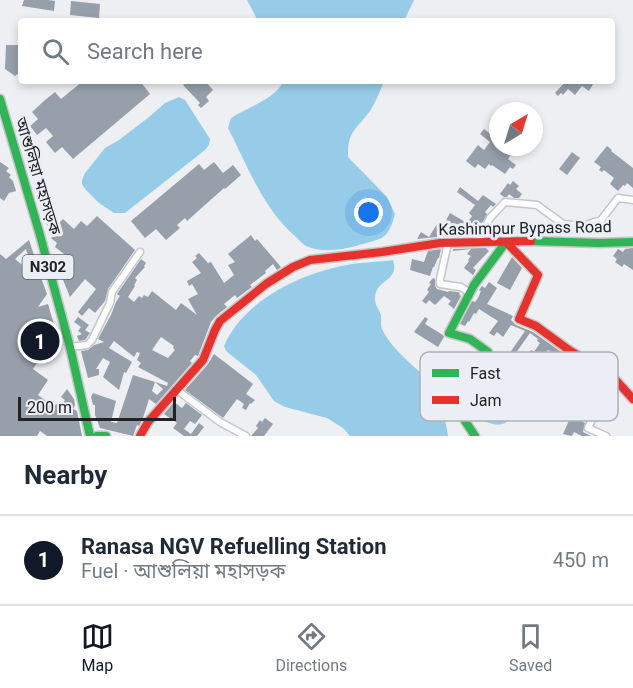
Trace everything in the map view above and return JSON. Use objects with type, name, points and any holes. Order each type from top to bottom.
[{"type":"main road","name":"আশুলিয়া মহাসড়ক","points":[[0,99],[70,347],[90,436]]},
{"type":"main road","points":[[488,352],[465,335],[449,333],[470,293],[493,257],[506,242],[538,275],[519,320],[536,326],[572,352]]},
{"type":"main road","name":"Kashimpur Bypass Road","points":[[140,436],[148,422],[203,360],[208,352],[214,328],[219,321],[266,284],[304,262],[448,243],[633,242]]},
{"type":"main road","points":[[618,382],[633,399]]},
{"type":"main road","points":[[465,421],[475,436]]},
{"type":"main road","points":[[97,436],[106,436]]},
{"type":"street","points":[[478,242],[490,218],[505,202],[537,205],[562,224],[582,226],[600,220],[618,198],[633,200]]},
{"type":"street","points":[[448,243],[440,284],[461,287],[470,293]]},
{"type":"street","points":[[70,347],[87,345],[92,340],[110,303],[112,292],[140,252]]},
{"type":"street","points":[[177,390],[220,422],[246,436]]},
{"type":"street","points":[[591,421],[588,428],[606,436]]},
{"type":"water","points":[[247,0],[414,0],[405,18],[256,18]]},
{"type":"water","points":[[282,84],[383,84],[372,108],[351,136],[348,157],[387,197],[395,214],[390,229],[383,237],[344,249],[312,248],[306,246],[284,226],[265,200],[228,128],[231,118],[280,88]]},
{"type":"water","points":[[179,97],[185,100],[210,139],[209,145],[125,213],[114,213],[86,190],[82,184],[85,173],[105,148],[119,140],[165,103]]},
{"type":"water","points":[[393,260],[394,267],[391,276],[376,292],[376,305],[381,315],[381,327],[395,348],[420,372],[420,421],[445,421],[448,436],[350,436],[343,428],[327,418],[285,407],[274,401],[256,375],[226,351],[224,346],[245,315],[275,292],[311,275],[353,264]]},
{"type":"water","points":[[485,421],[508,421],[499,425]]},
{"type":"building","points":[[24,0],[55,1],[54,11],[22,6]]},
{"type":"building","points":[[71,1],[100,4],[99,18],[70,15]]},
{"type":"building","points":[[6,45],[18,45],[18,74],[15,76],[5,69]]},
{"type":"building","points":[[79,84],[142,84],[150,94],[73,159],[62,147],[55,153],[46,142],[53,136],[46,128],[37,135],[30,126],[38,119],[32,112],[45,100],[55,92],[61,99]]},
{"type":"building","points":[[208,84],[213,90],[206,97],[209,101],[201,108],[198,105],[200,103],[183,85]]},
{"type":"building","points":[[563,84],[593,84],[589,91],[582,86],[575,95],[568,89],[563,95],[561,93],[558,96],[555,93]]},
{"type":"building","points":[[484,129],[489,133],[489,141],[480,134]]},
{"type":"building","points":[[489,143],[489,156],[510,156],[508,159],[516,165],[513,169],[510,167],[505,174],[489,164],[485,169],[478,164],[475,168],[466,161],[478,145],[484,150]]},
{"type":"building","points":[[607,146],[633,168],[633,188],[627,183],[618,191],[610,184],[614,178],[604,170],[602,172],[599,170],[601,167],[594,162]]},
{"type":"building","points":[[572,152],[580,158],[567,175],[559,169]]},
{"type":"building","points":[[0,162],[9,168],[6,171],[11,175],[9,177],[16,191],[9,193],[4,201],[0,198]]},
{"type":"building","points":[[214,162],[223,173],[233,165],[241,175],[187,221],[185,218],[177,225],[180,228],[166,240],[156,229],[145,238],[131,221],[199,164],[204,170]]},
{"type":"building","points":[[513,181],[519,186],[516,189],[522,194],[519,198],[514,198],[509,194],[504,197],[500,194],[508,183],[510,185]]},
{"type":"building","points":[[460,187],[478,201],[483,195],[496,204],[493,207],[491,205],[485,212],[487,214],[479,229],[476,227],[470,236],[453,228],[449,235],[442,237],[437,234],[437,237],[417,239],[421,232],[429,237],[437,224],[442,228],[450,213],[467,223],[472,216],[469,213],[475,205],[457,192]]},
{"type":"building","points":[[49,211],[59,223],[63,219],[74,229],[81,221],[87,226],[97,216],[135,250],[108,289],[105,301],[95,313],[89,308],[82,316],[78,312],[96,289],[85,279],[70,297],[59,270],[68,257],[55,247],[57,243],[51,238],[56,233],[43,218]]},
{"type":"building","points":[[251,235],[255,241],[257,239],[281,267],[277,270],[273,264],[265,271],[266,273],[250,285],[252,287],[237,298],[235,295],[224,304],[227,307],[211,322],[198,356],[195,355],[190,361],[192,363],[156,404],[149,399],[143,418],[139,426],[137,425],[133,436],[100,428],[91,397],[93,393],[116,401],[111,422],[117,423],[133,375],[155,382],[167,386],[168,383],[138,367],[141,363],[137,360],[140,353],[137,352],[134,357],[114,341],[109,348],[132,362],[126,373],[124,372],[119,390],[103,377],[110,362],[103,358],[96,369],[99,369],[99,375],[88,378],[81,351],[104,342],[98,339],[120,296],[117,294],[141,259],[146,263],[145,267],[135,278],[137,280],[135,286],[128,297],[134,302],[139,296],[148,297],[152,291],[176,310],[181,303],[197,315],[188,299],[198,294],[192,284],[189,286],[187,281],[201,273],[192,262],[197,258],[195,256],[199,253],[208,263],[211,262],[224,283],[234,275],[228,265],[235,262],[228,254]],"holes":[[[161,337],[174,346],[175,350],[168,358],[152,350]],[[155,382],[163,389],[157,395],[152,391]]]},
{"type":"building","points":[[29,240],[34,255],[28,256],[26,249],[15,259],[26,268],[34,259],[47,294],[38,307],[48,304],[58,339],[44,346],[39,341],[35,345],[32,342],[27,350],[40,359],[33,369],[48,380],[38,395],[54,407],[56,404],[60,407],[65,400],[61,397],[67,389],[74,399],[73,409],[77,411],[82,436],[47,436],[40,431],[37,436],[0,436],[0,254],[6,259]]},
{"type":"building","points":[[486,248],[489,251],[473,268],[476,270],[473,275],[464,268],[471,256],[467,254],[471,249],[453,251],[453,249]]},
{"type":"building","points":[[633,248],[633,270],[624,264],[622,267],[615,262],[617,259],[613,256],[618,249],[623,252],[625,249]]},
{"type":"building","points":[[441,249],[430,276],[410,270],[412,259],[424,262],[428,251]]},
{"type":"building","points":[[512,257],[522,268],[510,290],[497,283]]},
{"type":"building","points":[[433,278],[437,289],[460,293],[461,296],[454,309],[448,304],[451,301],[444,296],[435,305],[429,300],[426,304],[422,301],[429,292],[427,290],[431,284],[429,283]]},
{"type":"building","points":[[489,282],[497,288],[487,304],[513,316],[511,320],[516,325],[533,332],[561,352],[548,350],[534,352],[540,343],[530,333],[517,352],[510,352],[525,331],[511,325],[503,337],[497,332],[494,336],[489,333],[498,321],[479,309],[465,326],[460,324],[472,301],[475,302],[478,298],[481,291],[479,290],[482,286],[485,288]]},
{"type":"building","points":[[78,317],[89,325],[85,330],[90,333],[85,340],[79,341],[77,336],[82,334],[78,331],[81,327],[74,322]]},
{"type":"building","points":[[425,317],[428,319],[425,324],[444,337],[438,347],[414,332]]},
{"type":"building","points":[[214,354],[253,384],[246,394],[255,400],[246,410],[242,408],[244,404],[237,399],[223,418],[185,390]]},
{"type":"building","points":[[174,402],[182,408],[186,403],[202,415],[195,424],[190,421],[184,429],[191,434],[199,423],[204,427],[197,436],[184,436],[173,428],[177,423],[164,414]]},
{"type":"building","points":[[265,418],[273,424],[264,436],[251,436],[258,428],[256,426],[260,420],[262,422]]},
{"type":"building","points":[[569,421],[581,421],[585,423],[583,432],[591,436],[582,436],[574,432],[572,436],[563,434]]},
{"type":"traffic: fast","points":[[0,99],[70,347],[90,436]]},
{"type":"traffic: fast","points":[[531,241],[633,242]]},
{"type":"traffic: fast","points":[[488,352],[470,339],[449,333],[474,285],[506,242]]},
{"type":"traffic: fast","points":[[465,421],[475,436]]},
{"type":"traffic: fast","points":[[97,436],[106,436]]},
{"type":"traffic: jam","points":[[140,436],[148,422],[203,360],[220,321],[266,284],[293,267],[310,260],[440,243],[531,241]]},
{"type":"traffic: jam","points":[[506,242],[538,275],[519,319],[536,326],[572,352]]},
{"type":"traffic: jam","points":[[618,382],[633,399]]},
{"type":"place","name":"Ranasa NGV Refuelling Station","points":[[40,341]]}]
